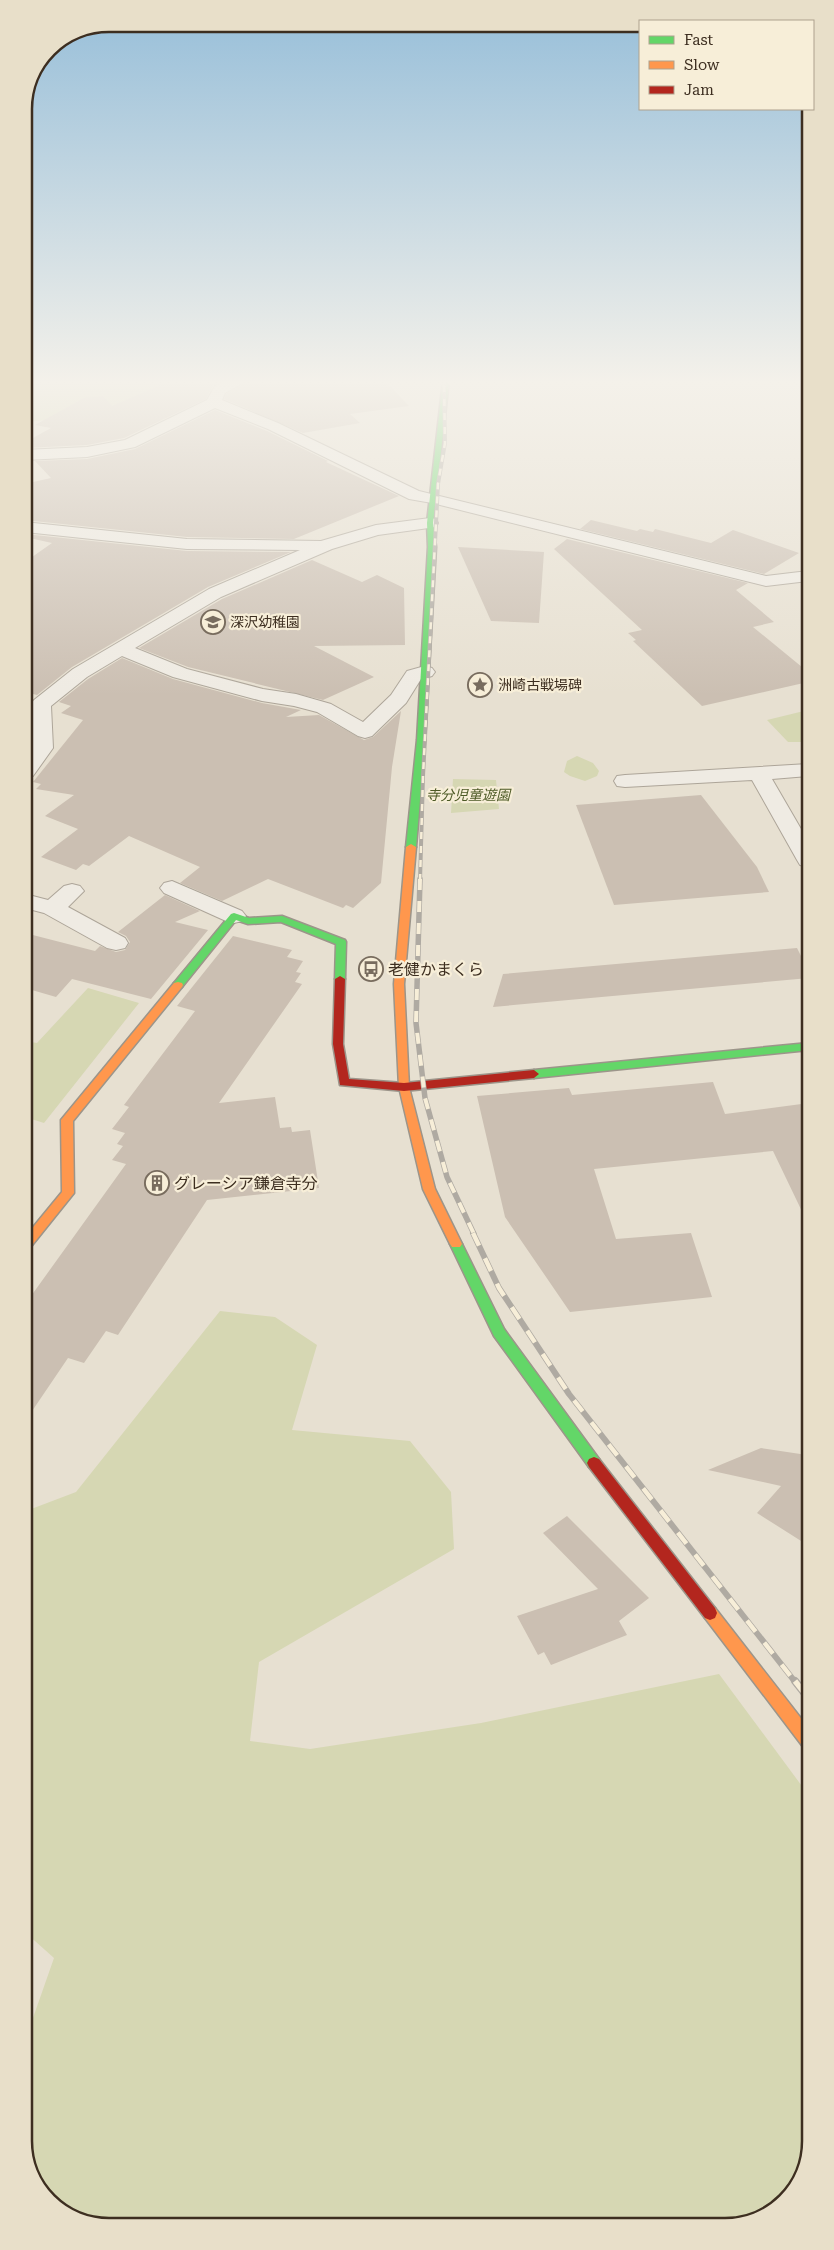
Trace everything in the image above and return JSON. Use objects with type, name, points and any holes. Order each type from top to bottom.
[{"type":"street","points":[[392,485],[408,493],[766,581],[802,577]]},
{"type":"street","points":[[434,485],[430,523],[432,547],[425,672],[398,984],[404,1087],[429,1190],[499,1332],[598,1468],[802,1733]]},
{"type":"street","points":[[33,761],[43,748],[33,702],[120,649],[216,593],[326,545],[376,530],[430,523]]},
{"type":"street","points":[[33,528],[187,544],[326,545]]},
{"type":"street","points":[[120,649],[180,673],[262,695],[296,700],[324,708],[365,732],[399,699],[414,675],[425,672]]},
{"type":"street","points":[[625,781],[802,770]]},
{"type":"street","points":[[759,774],[802,849]]},
{"type":"street","points":[[172,888],[248,921],[282,919],[341,942],[338,1044],[344,1082],[404,1087],[802,1047]]},
{"type":"street","points":[[52,908],[72,891]]},
{"type":"street","points":[[33,903],[52,908],[116,942]]},
{"type":"street","points":[[32,1238],[68,1193],[67,1120],[234,916]]},
{"type":"green space","points":[[802,711],[802,742],[788,742],[767,720]]},
{"type":"green space","points":[[577,756],[593,763],[599,771],[597,776],[585,781],[564,772],[567,761]]},
{"type":"green space","name":"寺分児童遊園","points":[[453,779],[496,780],[499,809],[451,813]]},
{"type":"green space","points":[[88,988],[139,1003],[44,1123],[33,1119],[33,1042],[37,1043]]},
{"type":"green space","points":[[220,1311],[275,1317],[317,1345],[292,1430],[410,1441],[451,1492],[454,1549],[259,1662],[250,1741],[310,1749],[481,1723],[719,1674],[802,1786],[802,2141],[794,2175],[786,2187],[767,2205],[754,2212],[725,2218],[104,2217],[80,2212],[63,2202],[45,2183],[38,2170],[32,2141],[32,2021],[54,1958],[32,1938],[32,1509],[76,1492]]},
{"type":"building","points":[[33,485],[375,485],[399,496],[294,539],[187,537],[33,521]]},
{"type":"building","points":[[591,520],[637,531],[640,529],[653,532],[655,529],[711,543],[733,530],[799,553],[764,574],[580,529]]},
{"type":"building","points":[[33,535],[187,551],[291,552],[208,587],[72,667],[37,695],[33,694],[33,557],[52,543],[33,539]]},
{"type":"building","points":[[567,539],[748,583],[736,590],[774,622],[753,627],[802,667],[802,683],[702,706],[633,641],[636,640],[628,633],[642,630],[554,549]]},
{"type":"building","points":[[458,547],[544,552],[539,623],[491,621]]},
{"type":"building","points":[[312,560],[362,582],[377,575],[404,588],[405,645],[314,646],[374,677],[323,700],[188,667],[139,648],[222,599]]},
{"type":"building","points":[[122,658],[173,679],[262,703],[301,710],[286,717],[319,715],[364,740],[373,737],[401,711],[392,767],[381,883],[353,908],[346,905],[343,908],[268,879],[222,901],[180,883],[200,867],[129,836],[89,866],[83,864],[76,870],[41,857],[78,829],[45,816],[74,795],[36,789],[41,784],[33,782],[83,720],[61,713],[71,706],[59,702],[88,679]]},
{"type":"building","points":[[701,795],[757,867],[769,892],[614,905],[576,805]]},
{"type":"building","points":[[165,895],[200,911],[175,922],[208,930],[151,999],[72,979],[56,997],[33,990],[33,935],[95,951],[100,946],[116,952],[125,950],[130,942],[126,936],[118,932]]},
{"type":"building","name":"グレーシア鎌倉寺分","points":[[233,936],[292,950],[287,957],[303,961],[296,972],[301,973],[295,982],[302,984],[219,1103],[275,1097],[280,1128],[291,1127],[292,1132],[310,1130],[319,1188],[207,1200],[118,1335],[106,1331],[84,1363],[68,1358],[32,1411],[32,1294],[126,1164],[112,1160],[123,1146],[117,1144],[125,1133],[112,1129],[129,1107],[124,1105],[195,1011],[177,1006]]},
{"type":"building","points":[[797,948],[802,958],[802,979],[493,1007],[503,974]]},
{"type":"building","points":[[713,1082],[725,1114],[802,1104],[802,1211],[773,1151],[594,1169],[616,1239],[691,1233],[712,1297],[570,1312],[505,1217],[477,1096],[569,1088],[572,1095]]},
{"type":"building","points":[[761,1448],[802,1454],[802,1542],[757,1513],[781,1486],[708,1470]]},
{"type":"building","points":[[567,1516],[649,1598],[619,1621],[627,1635],[551,1665],[544,1652],[538,1655],[517,1616],[598,1589],[543,1533]]},
{"type":"railway","points":[[420,881],[423,776],[438,485]]},
{"type":"railway","points":[[420,879],[416,1023],[425,1098],[447,1177],[474,1234]]},
{"type":"railway","points":[[473,1233],[499,1288],[569,1394],[796,1683]]},
{"type":"railway","points":[[795,1681],[802,1690]]},
{"type":"traffic: fast","points":[[411,847],[421,740],[432,547],[430,523],[434,485]]},
{"type":"traffic: fast","points":[[178,985],[234,916],[248,921],[282,919],[341,942],[340,979]]},
{"type":"traffic: fast","points":[[534,1074],[802,1047]]},
{"type":"traffic: fast","points":[[456,1244],[499,1332],[594,1463]]},
{"type":"traffic: slow","points":[[411,847],[399,984],[404,1087],[429,1189],[456,1244]]},
{"type":"traffic: slow","points":[[32,1237],[68,1193],[67,1120],[178,985]]},
{"type":"traffic: slow","points":[[710,1613],[802,1733]]},
{"type":"traffic: jam","points":[[340,979],[338,1044],[344,1082],[404,1087],[534,1074]]},
{"type":"traffic: jam","points":[[594,1463],[710,1613]]},
{"type":"place","name":"深沢幼稚園","points":[[213,622]]},
{"type":"place","name":"洲崎古戦場碑","points":[[480,685]]},
{"type":"place","name":"老健かまくら","points":[[371,969]]},
{"type":"place","name":"グレーシア鎌倉寺分","points":[[157,1183]]}]
